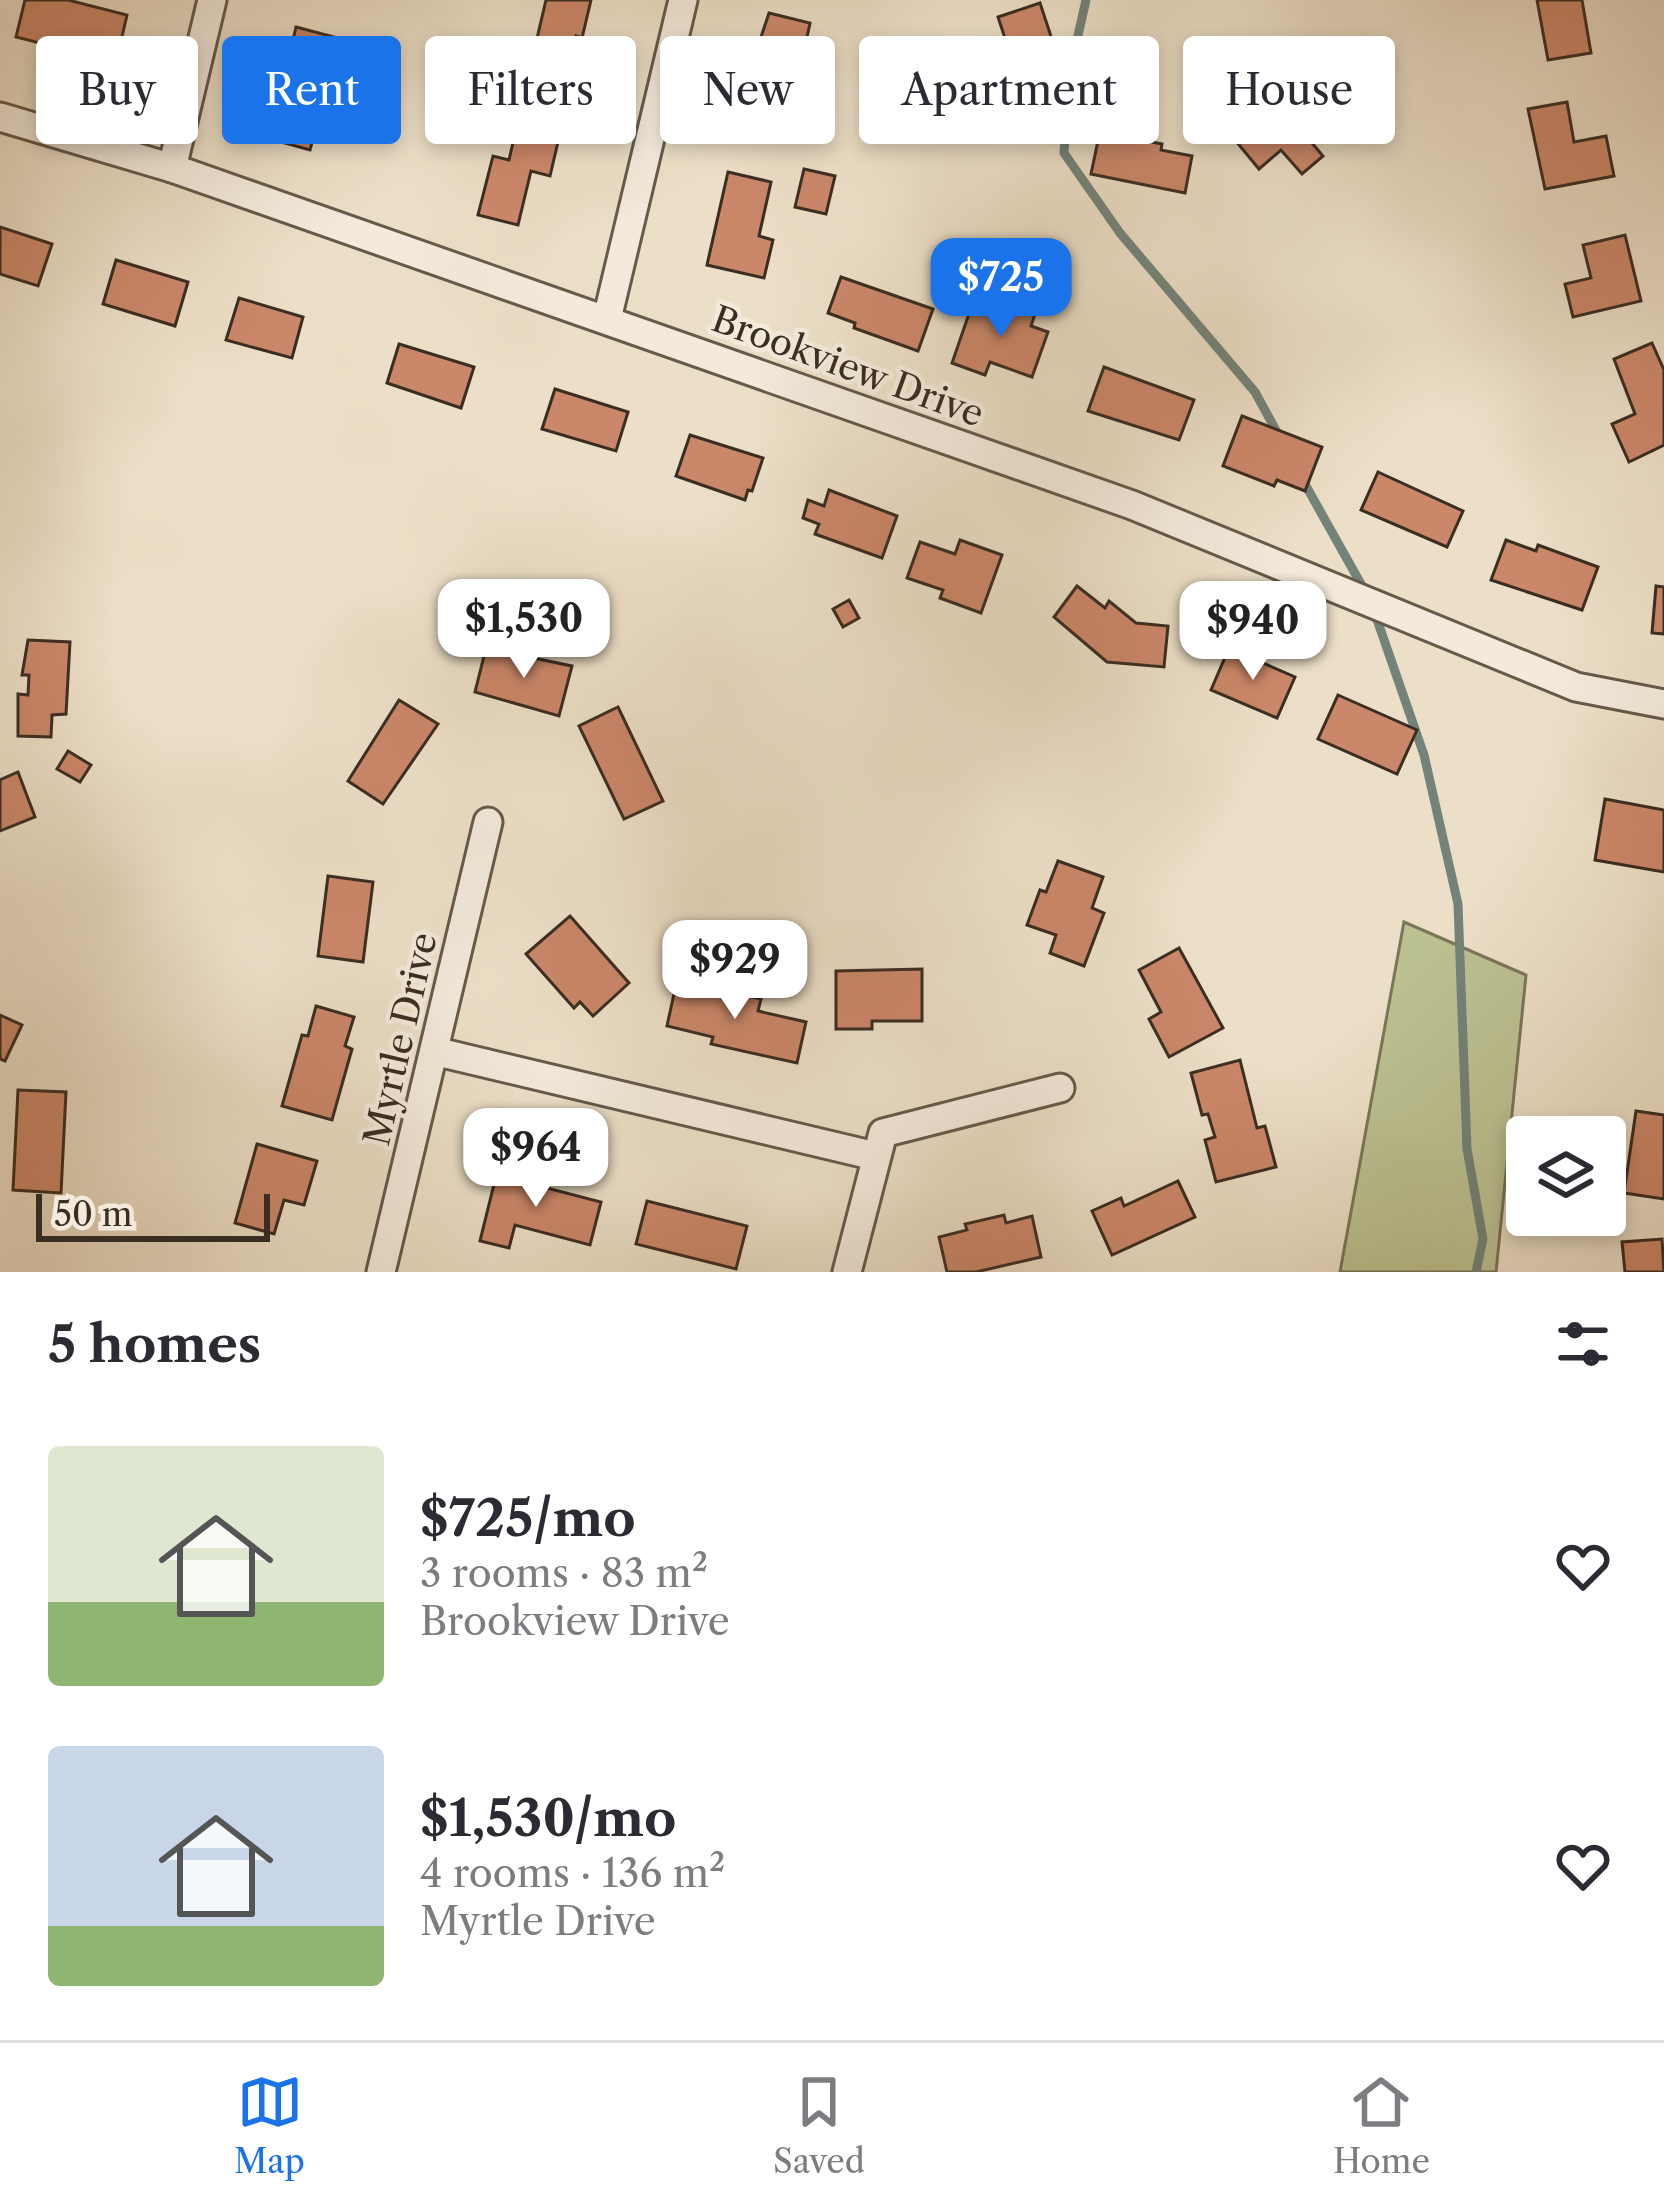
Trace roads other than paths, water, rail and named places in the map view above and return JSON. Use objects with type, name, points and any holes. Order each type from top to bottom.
[{"type":"street","points":[[172,168],[212,0]]},
{"type":"street","points":[[608,319],[683,0]]},
{"type":"street","name":"Brookview Drive","points":[[0,117],[172,168],[1132,505],[1576,687],[1664,704]]},
{"type":"street","name":"Myrtle Drive","points":[[381,1272],[488,822]]},
{"type":"street","points":[[434,1051],[875,1156]]},
{"type":"street","points":[[848,1272],[883,1133],[1060,1088]]},
{"type":"waterway","points":[[1086,0],[1068,80],[1064,153],[1120,233],[1255,392],[1279,436]]},
{"type":"waterway","points":[[1301,477],[1366,593]]},
{"type":"waterway","points":[[1373,608],[1424,755],[1458,904],[1467,1149],[1483,1239],[1476,1272]]}]
